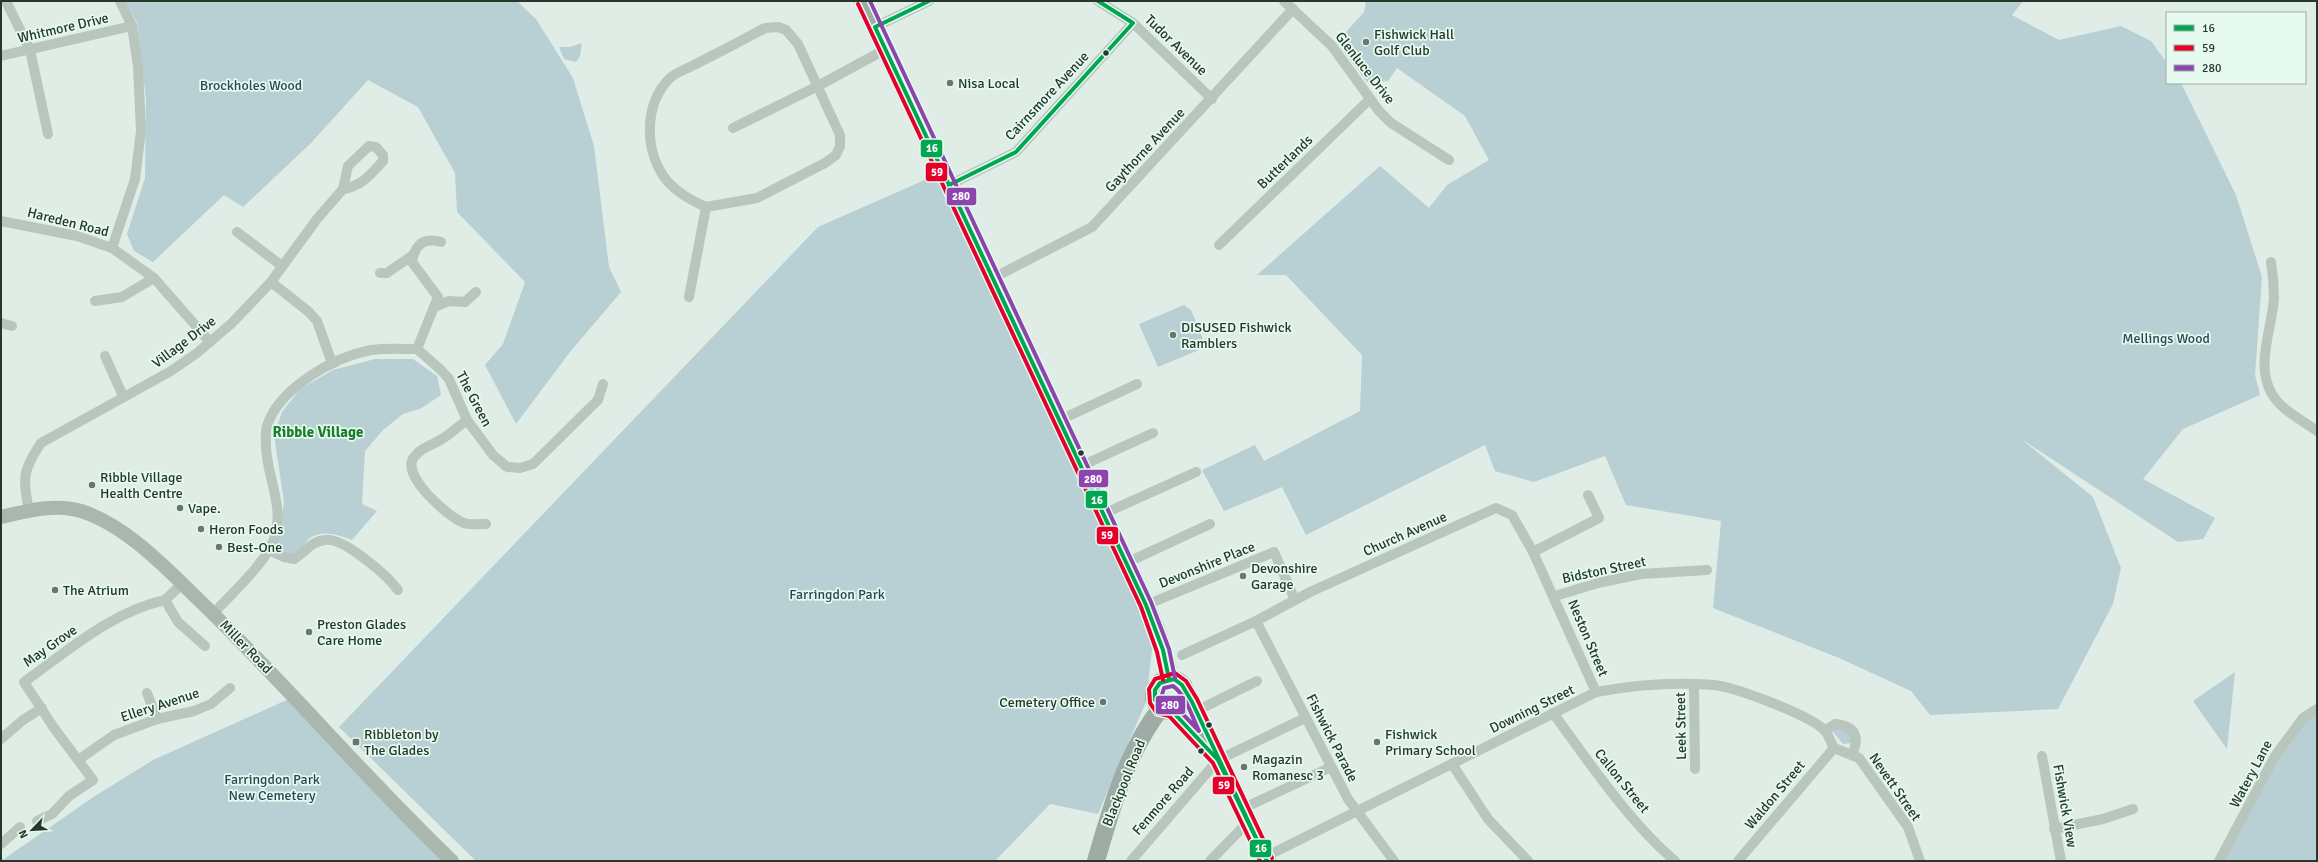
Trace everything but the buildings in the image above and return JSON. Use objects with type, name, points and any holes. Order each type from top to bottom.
[{"type":"highway","points":[[863,1],[1146,605],[1159,636],[1167,662],[1169,679]]},
{"type":"highway","points":[[1218,760],[1179,706],[1155,700],[1154,690],[1160,682],[1169,679],[1180,682],[1179,706],[1218,760],[1266,859]]},
{"type":"highway","name":"Blackpool Road","points":[[1096,861],[1109,818],[1134,751],[1150,722],[1179,706]]},
{"type":"street","points":[[6,1],[30,50],[48,134]]},
{"type":"street","points":[[112,248],[135,179],[141,131],[141,97],[132,26],[120,1]]},
{"type":"street","points":[[875,27],[929,1]]},
{"type":"street","name":"Tudor Avenue","points":[[1098,1],[1133,23],[1212,99]]},
{"type":"street","name":"Glenluce Drive","points":[[1284,1],[1332,46],[1370,99],[1391,122],[1449,160]]},
{"type":"street","name":"Gaythorne Avenue","points":[[992,278],[1092,227],[1294,9]]},
{"type":"street","name":"Cairnsmore Avenue","points":[[949,185],[1016,152],[1133,23]]},
{"type":"street","name":"Whitmore Drive","points":[[1,56],[132,26]]},
{"type":"street","points":[[778,27],[786,30],[798,44],[818,86],[840,135],[840,146],[836,155],[826,163],[757,198],[706,207],[691,200],[668,181],[658,166],[651,146],[649,126],[652,111],[658,95],[670,78],[765,28],[778,27]]},
{"type":"street","points":[[733,128],[818,86],[886,49]]},
{"type":"street","name":"Butterlands","points":[[1218,245],[1370,99]]},
{"type":"street","name":"Village Drive","points":[[29,510],[24,484],[28,463],[41,443],[123,396],[171,371],[210,342],[232,323],[271,282],[317,218],[343,189],[348,166],[368,146],[376,147],[383,155],[383,161],[363,182],[355,187],[343,189]]},
{"type":"street","points":[[689,297],[706,207]]},
{"type":"street","name":"Hareden Road","points":[[1,221],[77,236],[112,248],[154,278],[210,342]]},
{"type":"street","points":[[237,232],[282,266]]},
{"type":"street","points":[[213,614],[271,550],[278,521],[276,494],[266,448],[266,427],[276,406],[293,388],[332,363],[371,350],[416,349],[438,297],[412,262],[413,255],[418,246],[424,241],[430,239],[441,242]]},
{"type":"street","points":[[380,273],[387,273],[413,255]]},
{"type":"street","points":[[2271,262],[2274,300],[2265,358],[2265,377],[2272,395],[2285,409],[2317,431]]},
{"type":"street","points":[[95,301],[122,297],[154,278]]},
{"type":"street","points":[[271,282],[309,312],[316,321],[332,363]]},
{"type":"street","points":[[434,307],[448,301],[465,302],[476,292]]},
{"type":"street","points":[[1,323],[12,326]]},
{"type":"street","name":"The Green","points":[[416,349],[441,370],[449,379],[467,420],[493,455],[507,467],[520,468],[533,464],[598,400],[603,384]]},
{"type":"street","points":[[105,356],[123,396]]},
{"type":"street","points":[[1060,420],[1137,384]]},
{"type":"street","points":[[467,420],[444,438],[420,451],[413,458],[411,470],[417,482],[442,510],[465,524],[486,524]]},
{"type":"street","points":[[1081,466],[1153,433]]},
{"type":"street","points":[[1103,514],[1196,472]]},
{"type":"street","points":[[1533,552],[1599,518],[1588,495]]},
{"type":"street","name":"Miller Road","points":[[1,517],[29,510],[57,508],[80,510],[106,522],[143,548],[255,655],[413,824],[452,861]]},
{"type":"street","name":"Church Avenue","points":[[1182,655],[1256,621],[1296,600],[1496,508],[1512,515],[1533,552]]},
{"type":"street","points":[[1126,563],[1210,524]]},
{"type":"street","points":[[271,550],[284,557],[294,559],[317,542],[325,540],[338,541],[350,548],[391,582],[398,590]]},
{"type":"street","name":"Devonshire Place","points":[[1146,605],[1274,552],[1296,600]]},
{"type":"street","name":"Neston Street","points":[[1533,552],[1555,596],[1596,692]]},
{"type":"street","name":"Bidston Street","points":[[1555,596],[1598,583],[1641,574],[1707,570]]},
{"type":"street","points":[[182,584],[165,600],[178,622],[205,646]]},
{"type":"street","name":"May Grove","points":[[37,821],[52,814],[69,796],[93,780],[24,682],[118,617],[152,603],[165,600]]},
{"type":"street","name":"Fishwick Parade","points":[[1256,621],[1305,718],[1356,811],[1394,861]]},
{"type":"street","points":[[1179,706],[1257,681]]},
{"type":"street","name":"Downing Street","points":[[1266,859],[1356,811],[1596,692],[1617,688],[1694,684],[1717,686],[1776,704],[1809,720],[1825,731],[1834,748]]},
{"type":"street","name":"Leek Street","points":[[1694,684],[1695,769]]},
{"type":"street","name":"Ellery Avenue","points":[[78,760],[114,735],[157,719],[194,711],[210,704],[230,688]]},
{"type":"street","points":[[147,693],[157,719]]},
{"type":"street","points":[[1,740],[23,720],[42,708]]},
{"type":"street","name":"Watery Lane","points":[[2219,861],[2275,756],[2302,718],[2317,709]]},
{"type":"street","name":"Callon Street","points":[[1553,713],[1610,789],[1658,847],[1675,861]]},
{"type":"street","points":[[1218,760],[1305,718]]},
{"type":"street","name":"Nevett Street","points":[[1825,731],[1835,724],[1845,725],[1850,728],[1854,732],[1856,745],[1852,755]]},
{"type":"street","name":"Nevett Street","points":[[1834,748],[1859,758],[1908,827],[1920,861]]},
{"type":"street","name":"Waldon Street","points":[[1738,861],[1834,748]]},
{"type":"street","name":"Fishwick View","points":[[2042,756],[2061,861]]},
{"type":"street","name":"Fenmore Road","points":[[1131,861],[1218,760]]},
{"type":"street","points":[[1452,764],[1488,819],[1528,861]]},
{"type":"street","points":[[1210,861],[1246,815],[1331,767]]},
{"type":"street","points":[[2054,829],[2103,819],[2133,809]]},
{"type":"street","points":[[1,844],[20,827]]},
{"type":"green space","name":"Brockholes Wood","points":[[125,1],[517,1],[536,19],[573,78],[594,146],[609,267],[621,292],[570,352],[516,424],[485,365],[503,344],[525,282],[457,212],[455,173],[418,107],[368,80],[311,143],[243,207],[224,195],[153,262],[134,251],[127,234],[145,178],[146,99],[137,23]]},
{"type":"green space","name":"Mellings Wood","points":[[1366,1],[2023,1],[2012,15],[2059,40],[2121,26],[2151,41],[2166,62],[2166,84],[2181,84],[2236,195],[2262,277],[2255,375],[2260,395],[2183,429],[2143,479],[2215,518],[2203,539],[2178,542],[2020,438],[2093,497],[2121,568],[2113,604],[2058,709],[1930,715],[1911,691],[1839,658],[1713,608],[1721,521],[1626,505],[1605,456],[1534,482],[1495,471],[1485,445],[1306,535],[1282,487],[1224,511],[1202,470],[1255,445],[1264,461],[1360,411],[1362,355],[1286,275],[1257,275],[1380,166],[1429,208],[1447,185],[1489,160],[1465,116],[1397,68],[1388,81],[1367,82],[1337,42],[1364,12]]},
{"type":"green space","points":[[582,43],[580,56],[576,62],[564,59],[559,47],[570,47]]},
{"type":"green space","name":"Farringdon Park","points":[[936,175],[1153,641],[1146,702],[1098,814],[1050,804],[995,861],[476,861],[339,727],[818,227]]},
{"type":"green space","name":"DISUSED Fishwick Ramblers","points":[[1184,305],[1191,310],[1206,347],[1158,367],[1139,324]]},
{"type":"green space","points":[[375,359],[413,359],[437,376],[441,395],[420,409],[403,414],[383,430],[365,451],[362,504],[377,511],[352,540],[329,534],[317,535],[307,541],[295,556],[286,554],[278,543],[284,502],[274,435],[282,412],[300,389],[333,370]]},
{"type":"green space","points":[[2235,672],[2227,749],[2193,701]]},
{"type":"green space","name":"Farringdon Park New Cemetery","points":[[289,699],[447,861],[1,861],[95,796],[153,760]]},
{"type":"green space","points":[[2317,708],[2317,861],[2219,861],[2303,718]]},
{"type":"green space","points":[[1835,728],[1850,732],[1853,743],[1843,744],[1833,732]]},
{"type":"transit line","name":"280","points":[[870,1],[1151,602],[1169,649],[1175,678]]},
{"type":"transit line","name":"16","points":[[929,1],[875,27],[1146,605],[1163,650],[1169,679]]},
{"type":"transit line","name":"16","points":[[949,185],[1016,152],[1133,23],[1098,1]]},
{"type":"transit line","name":"59","points":[[858,4],[1141,607],[1157,652],[1163,680]]},
{"type":"transit line","name":"59","points":[[1260,861],[1213,763],[1169,716],[1157,713],[1150,703],[1149,689],[1155,679],[1175,673],[1186,681],[1197,699],[1272,858]]},
{"type":"transit line","name":"16","points":[[1174,679],[1182,685],[1192,702],[1267,861],[1218,760],[1172,711],[1161,708],[1155,700],[1155,690],[1160,683],[1174,679]]},
{"type":"transit line","name":"280","points":[[1173,686],[1182,695],[1199,731],[1176,707],[1165,703],[1161,698],[1164,688],[1173,686]]},
{"type":"place","name":"Fishwick Hall Golf Club","points":[[1366,42]]},
{"type":"place","name":"Nisa Local","points":[[950,83]]},
{"type":"place","name":"DISUSED Fishwick Ramblers","points":[[1173,335]]},
{"type":"place","name":"Ribble Village Health Centre","points":[[92,485]]},
{"type":"place","name":"Vape.","points":[[180,508]]},
{"type":"place","name":"Heron Foods","points":[[201,529]]},
{"type":"place","name":"Best-One","points":[[219,547]]},
{"type":"place","name":"Devonshire Garage","points":[[1243,576]]},
{"type":"place","name":"The Atrium","points":[[55,590]]},
{"type":"place","name":"Preston Glades Care Home","points":[[309,632]]},
{"type":"place","name":"Cemetery Office","points":[[1103,702]]},
{"type":"place","name":"Ribbleton by The Glades","points":[[356,742]]},
{"type":"place","name":"Fishwick Primary School","points":[[1377,742]]},
{"type":"place","name":"Magazin Romanesc 3","points":[[1244,767]]},
{"type":"district","name":"Ribble Village","points":[[318,432]]}]
